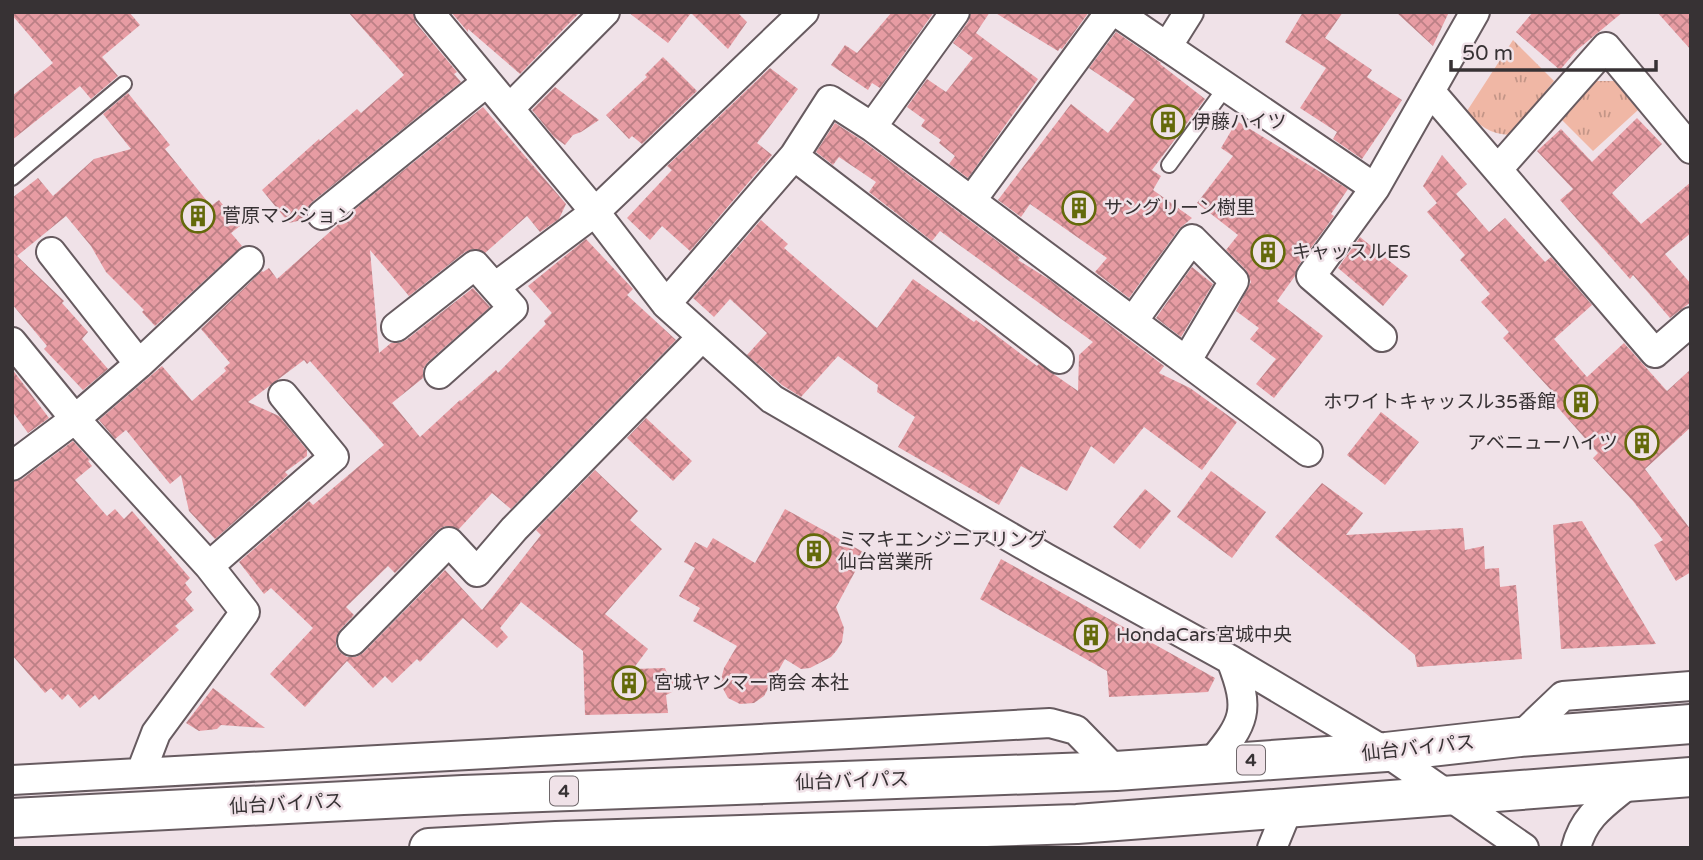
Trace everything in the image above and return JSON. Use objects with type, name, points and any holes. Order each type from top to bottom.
[{"type":"highway","name":"仙台バイパス","points":[[12,818],[463,794],[1116,771],[1212,762],[1386,752],[1520,737],[1691,724]]},
{"type":"highway","points":[[429,848],[556,841],[1077,824],[1669,784]]},
{"type":"street","points":[[429,12],[595,212],[666,304],[772,399],[1046,558],[1231,660],[1386,752],[1524,848]]},
{"type":"street","points":[[510,108],[605,12]]},
{"type":"street","points":[[495,286],[595,212],[804,12]]},
{"type":"street","points":[[872,127],[955,12]]},
{"type":"street","points":[[971,201],[1111,12]]},
{"type":"street","points":[[1116,12],[1375,188]]},
{"type":"street","points":[[1167,47],[1189,12]]},
{"type":"street","points":[[1382,337],[1311,276],[1375,188],[1475,12]]},
{"type":"street","points":[[1498,169],[1606,47],[1691,149]]},
{"type":"street","points":[[322,215],[487,82]]},
{"type":"street","points":[[1430,91],[1655,353],[1691,322]]},
{"type":"street","points":[[666,304],[794,156],[830,100],[872,127],[1308,452]]},
{"type":"street","points":[[794,156],[1059,359]]},
{"type":"street","points":[[1133,321],[1192,239],[1234,281],[1187,360]]},
{"type":"street","points":[[51,252],[139,364]]},
{"type":"street","points":[[12,466],[75,419],[139,364],[249,261]]},
{"type":"street","points":[[396,327],[475,264],[513,309],[439,374]]},
{"type":"street","points":[[352,640],[449,542],[477,572],[514,529],[702,337]]},
{"type":"street","points":[[12,342],[75,419],[209,566],[245,612],[156,733],[141,772]]},
{"type":"street","points":[[209,566],[334,457],[283,395]]},
{"type":"street","points":[[1212,762],[1236,731],[1244,714],[1238,679],[1231,660]]},
{"type":"street","points":[[1520,737],[1563,696],[1691,686]]},
{"type":"street","points":[[12,780],[1050,723],[1076,730],[1116,771]]},
{"type":"street","points":[[1576,848],[1580,831],[1592,814],[1669,784]]},
{"type":"street","points":[[1272,848],[1288,809]]},
{"type":"lane","points":[[12,178],[124,84]]},
{"type":"lane","points":[[1169,165],[1226,87]]},
{"type":"green space","points":[[1513,40],[1554,81],[1510,135],[1486,128],[1467,111]]},
{"type":"green space","points":[[1592,81],[1614,81],[1638,110],[1593,151],[1561,119]]},
{"type":"building","points":[[12,12],[129,12],[140,25],[102,57],[118,76],[91,99],[80,86],[12,140],[12,96],[53,63]]},
{"type":"building","points":[[348,12],[413,12],[416,23],[457,72],[454,74],[461,82],[312,202],[306,210],[306,219],[289,223],[262,190],[319,139],[320,141],[357,109],[361,113],[404,75]]},
{"type":"building","points":[[451,12],[580,12],[520,74],[468,29],[468,32]]},
{"type":"building","points":[[628,12],[737,12],[747,22],[728,49],[691,13],[668,43]]},
{"type":"building","points":[[892,12],[934,12],[880,88],[872,83],[868,90],[831,65],[845,45],[857,53]]},
{"type":"building","points":[[971,12],[990,12],[976,33],[1038,79],[968,178],[949,164],[955,156],[939,143],[941,140],[921,126],[925,120],[907,107],[927,79],[946,92],[973,58],[953,43],[968,22]]},
{"type":"building","points":[[994,12],[1089,12],[1058,51]]},
{"type":"building","points":[[1303,12],[1343,12],[1325,38],[1372,70],[1367,77],[1402,100],[1362,159],[1333,139],[1337,132],[1300,108],[1326,68],[1285,42]]},
{"type":"building","points":[[1396,12],[1449,12],[1433,46]]},
{"type":"building","points":[[1533,12],[1623,12],[1577,50],[1560,70],[1516,32]]},
{"type":"building","points":[[1657,12],[1691,12],[1691,50]]},
{"type":"building","points":[[1116,32],[1161,63],[1205,99],[1152,170],[1161,176],[1153,190],[1192,218],[1179,229],[1129,298],[1095,272],[1107,258],[1030,204],[1021,217],[998,200],[1071,104],[1108,133],[1135,99],[1089,68]]},
{"type":"building","points":[[663,57],[697,91],[642,144],[632,136],[629,139],[606,115],[647,77],[645,75]]},
{"type":"building","points":[[770,68],[798,89],[757,143],[772,155],[690,251],[662,226],[650,240],[627,218],[672,170],[667,166]]},
{"type":"building","points":[[555,87],[599,120],[573,135],[565,145],[554,137],[532,110]]},
{"type":"building","points":[[128,93],[170,145],[165,149],[211,206],[219,200],[240,226],[231,233],[242,246],[155,326],[142,312],[144,310],[106,272],[91,246],[66,216],[17,256],[64,301],[62,303],[88,332],[82,339],[108,369],[83,390],[44,349],[47,346],[12,304],[12,198],[38,178],[53,196],[94,159],[131,149],[103,114]]},
{"type":"building","points":[[483,107],[566,204],[559,219],[540,232],[527,216],[485,253],[473,249],[465,252],[409,296],[370,250],[379,353],[391,343],[406,340],[473,288],[490,307],[428,362],[423,369],[423,378],[392,403],[420,437],[496,370],[498,373],[546,324],[544,321],[552,313],[528,286],[586,239],[633,289],[627,295],[676,340],[511,509],[492,493],[459,529],[445,526],[438,530],[395,573],[388,566],[346,607],[354,615],[340,630],[336,646],[347,657],[356,657],[363,653],[445,570],[482,610],[541,535],[536,530],[595,470],[638,511],[630,520],[662,549],[605,614],[648,649],[633,669],[665,668],[667,673],[674,674],[672,692],[666,695],[668,713],[585,715],[583,651],[521,602],[500,628],[508,637],[497,648],[463,618],[420,662],[417,659],[392,683],[385,676],[373,688],[347,661],[305,707],[270,674],[313,628],[271,588],[264,594],[239,562],[309,501],[313,505],[384,445],[310,361],[307,364],[304,360],[248,402],[279,416],[307,450],[307,456],[285,472],[288,475],[215,539],[189,511],[181,475],[170,484],[126,430],[115,439],[99,420],[162,366],[192,401],[226,371],[224,368],[230,363],[201,329],[262,271],[269,268],[277,279],[360,205]]},
{"type":"building","points":[[1637,118],[1662,144],[1612,193],[1641,224],[1691,182],[1691,233],[1665,254],[1691,284],[1691,302],[1670,318],[1633,275],[1630,279],[1560,200],[1573,189],[1537,151],[1561,129],[1592,162]]},
{"type":"building","points":[[1237,121],[1348,189],[1331,214],[1334,216],[1277,301],[1323,336],[1274,398],[1256,384],[1276,359],[1250,339],[1259,328],[1236,311],[1251,282],[1246,270],[1226,250],[1238,235],[1197,203],[1233,156],[1221,148]]},
{"type":"building","points":[[835,123],[863,141],[1020,258],[1018,260],[1050,280],[1164,366],[1159,373],[1190,388],[1237,422],[1202,470],[1144,427],[1114,464],[1091,446],[1067,491],[1021,466],[999,505],[898,447],[915,417],[877,392],[878,385],[838,356],[801,397],[782,385],[747,355],[767,333],[730,299],[714,317],[693,298],[761,220],[788,244],[784,248],[877,328],[913,279],[974,322],[976,320],[1037,366],[1039,364],[1078,391],[1079,355],[1093,342],[940,231],[932,241],[869,192],[876,182],[839,157],[833,165],[816,152]]},
{"type":"building","points":[[1442,155],[1467,184],[1456,194],[1489,232],[1505,218],[1545,262],[1551,257],[1592,305],[1554,339],[1587,377],[1624,343],[1667,391],[1691,369],[1691,427],[1645,469],[1691,530],[1691,572],[1676,581],[1654,545],[1663,540],[1633,501],[1593,458],[1598,453],[1546,394],[1551,390],[1503,338],[1509,332],[1481,302],[1490,294],[1460,260],[1465,255],[1427,212],[1437,203],[1423,186]]},
{"type":"building","points":[[1360,237],[1408,276],[1383,306],[1338,268]]},
{"type":"building","points":[[1192,267],[1213,284],[1181,337],[1156,318]]},
{"type":"building","points":[[12,369],[49,418],[28,433],[12,411]]},
{"type":"building","points":[[1381,412],[1419,442],[1385,485],[1347,455]]},
{"type":"building","points":[[646,418],[692,461],[673,481],[627,438]]},
{"type":"building","points":[[73,441],[92,466],[75,480],[107,516],[115,509],[124,519],[132,511],[190,578],[185,583],[192,592],[185,599],[194,610],[175,626],[179,630],[99,700],[95,695],[80,708],[68,694],[62,700],[51,688],[45,693],[12,655],[12,482],[22,479]]},
{"type":"building","points":[[1211,471],[1266,512],[1232,558],[1177,517]]},
{"type":"building","points":[[1322,483],[1363,513],[1346,535],[1463,528],[1465,550],[1484,546],[1485,569],[1499,568],[1500,587],[1516,585],[1522,659],[1417,667],[1415,655],[1275,537]]},
{"type":"building","points":[[1145,489],[1171,511],[1140,549],[1113,527]]},
{"type":"building","points":[[785,509],[865,553],[836,607],[844,628],[842,642],[837,650],[831,657],[810,668],[801,669],[785,659],[764,696],[754,703],[740,704],[728,698],[720,683],[724,668],[737,646],[693,621],[700,608],[679,596],[695,568],[684,562],[695,542],[707,548],[713,538],[755,563]]},
{"type":"building","points":[[1582,521],[1656,644],[1561,649],[1553,525]]},
{"type":"building","name":"HondaCars宮城中央","points":[[1001,559],[1215,678],[1208,692],[1109,697],[1107,671],[980,599]]},
{"type":"building","points":[[213,688],[265,728],[221,725],[217,729],[199,731],[186,723]]},
{"type":"place","name":"伊藤ハイツ","points":[[1168,122]]},
{"type":"place","name":"サングリーン樹里","points":[[1079,208]]},
{"type":"place","name":"菅原マンション","points":[[198,216]]},
{"type":"place","name":"キャッスルES","points":[[1268,252]]},
{"type":"place","name":"ホワイトキャッスル35番館","points":[[1581,402]]},
{"type":"place","name":"アベニューハイツ","points":[[1642,443]]},
{"type":"place","name":"ミマキエンジニアリング 仙台営業所","points":[[814,551]]},
{"type":"place","name":"HondaCars宮城中央","points":[[1091,635]]},
{"type":"place","name":"宮城ヤンマー商会 本社","points":[[629,683]]}]
